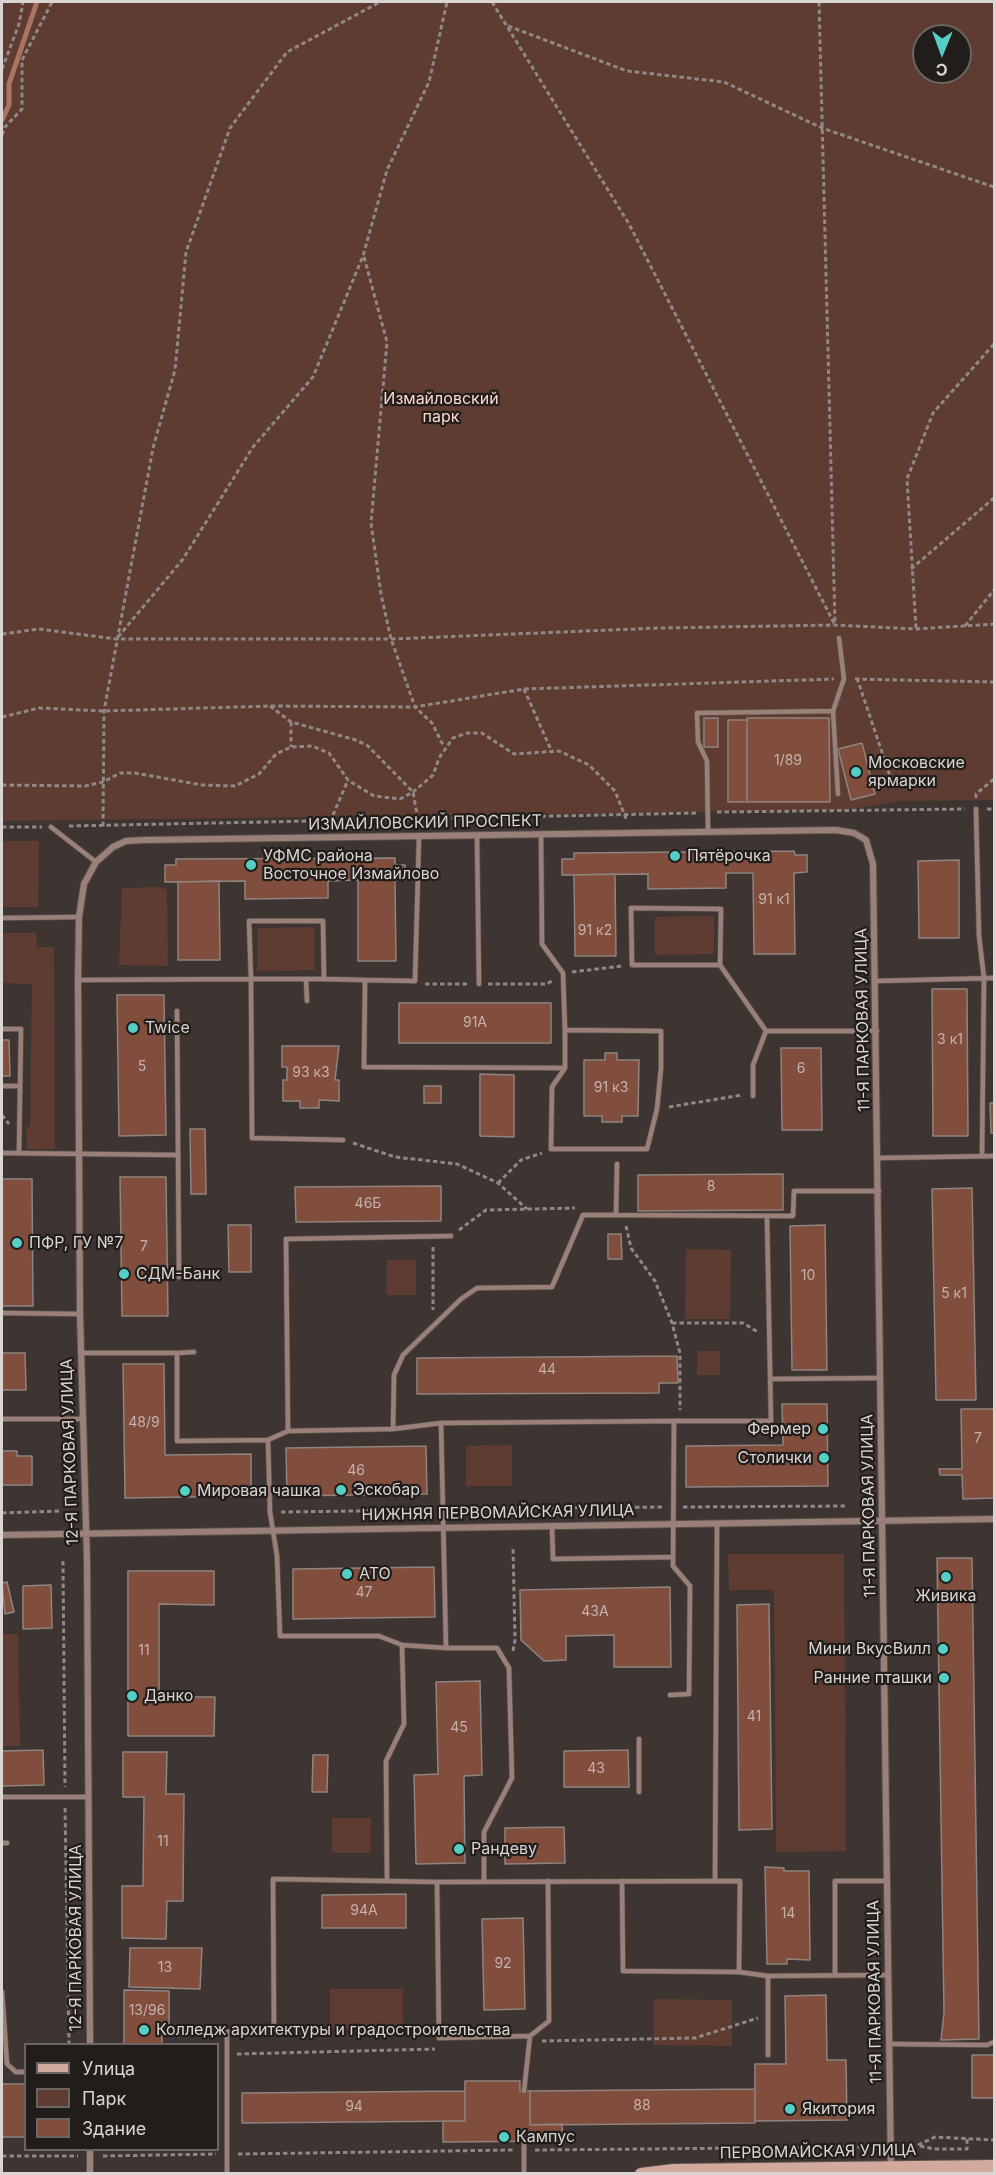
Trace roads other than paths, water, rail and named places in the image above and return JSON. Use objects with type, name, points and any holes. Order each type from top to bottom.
[{"type":"main road","name":"ПЕРВОМАЙСКАЯ УЛИЦА","points":[[641,2174],[674,2170],[891,2170],[994,2166]]},
{"type":"street","name":"ИЗМАЙЛОВСКИЙ ПРОСПЕКТ","points":[[96,862],[119,844],[145,840],[836,830],[854,833],[866,840]]},
{"type":"street","name":"11-Я ПАРКОВАЯ УЛИЦА","points":[[866,840],[873,864],[877,1031],[891,2170]]},
{"type":"street","name":"12-Я ПАРКОВАЯ УЛИЦА","points":[[90,2043],[86,1534],[78,1154],[78,980],[79,917],[84,884],[96,862]]},
{"type":"street","name":"НИЖНЯЯ ПЕРВОМАЙСКАЯ УЛИЦА","points":[[2,1535],[994,1519]]},
{"type":"street","points":[[90,2153],[90,2174]]},
{"type":"lane","points":[[838,794],[833,711],[844,679],[839,638]]},
{"type":"lane","points":[[708,832],[707,761],[698,742],[697,713],[833,711]]},
{"type":"lane","points":[[976,809],[979,936],[984,978],[982,1156]]},
{"type":"lane","points":[[51,827],[96,862]]},
{"type":"lane","points":[[541,835],[542,944],[563,973],[566,1030],[565,1068],[552,1087],[551,1149],[647,1149],[657,1109],[661,1068],[661,1031],[566,1030]]},
{"type":"lane","points":[[477,836],[478,984]]},
{"type":"lane","points":[[78,980],[415,981],[419,837]]},
{"type":"lane","points":[[720,965],[632,965],[631,908],[721,909],[720,965],[766,1032]]},
{"type":"lane","points":[[2,918],[79,917]]},
{"type":"lane","points":[[324,980],[323,921],[249,921],[252,1138],[343,1140]]},
{"type":"lane","points":[[876,981],[994,978]]},
{"type":"lane","points":[[306,979],[307,1001]]},
{"type":"lane","points":[[365,980],[364,1067],[565,1068]]},
{"type":"lane","points":[[177,1011],[179,1277]]},
{"type":"lane","points":[[2,1029],[21,1029],[20,1153]]},
{"type":"lane","points":[[766,1032],[877,1031]]},
{"type":"lane","points":[[753,1096],[753,1065],[766,1032]]},
{"type":"lane","points":[[2,1086],[21,1086]]},
{"type":"lane","points":[[2,1153],[177,1155]]},
{"type":"lane","points":[[878,1158],[994,1156]]},
{"type":"lane","points":[[616,1215],[617,1164]]},
{"type":"lane","points":[[393,1429],[394,1375],[403,1354],[460,1299],[477,1288],[552,1287],[583,1215],[793,1216],[794,1191],[879,1191]]},
{"type":"lane","points":[[177,1353],[177,1441],[268,1440],[288,1431],[393,1429],[441,1423],[771,1421],[767,1217]]},
{"type":"lane","points":[[288,1431],[286,1239],[451,1236]]},
{"type":"lane","points":[[2,1313],[80,1314]]},
{"type":"lane","points":[[81,1353],[194,1352]]},
{"type":"lane","points":[[771,1379],[881,1378]]},
{"type":"lane","points":[[2,1419],[82,1419]]},
{"type":"lane","points":[[670,1695],[689,1695],[690,1586],[673,1566],[677,1421]]},
{"type":"lane","points":[[441,1423],[441,1509],[445,1527],[446,1648]]},
{"type":"lane","points":[[268,1440],[270,1512],[277,1556],[280,1636],[379,1636],[402,1645],[497,1648],[509,1668],[512,1778],[484,1832],[484,1882]]},
{"type":"lane","points":[[715,1880],[717,1523]]},
{"type":"lane","points":[[552,1526],[553,1558],[673,1557]]},
{"type":"lane","points":[[387,1881],[386,1761],[404,1724],[402,1645]]},
{"type":"lane","points":[[639,1739],[639,1792]]},
{"type":"lane","points":[[2,1797],[88,1797]]},
{"type":"lane","points":[[227,2174],[226,2032],[274,2032],[273,1878],[437,1882],[740,1881],[739,1972]]},
{"type":"lane","points":[[524,2091],[530,2039],[549,2020],[548,1881]]},
{"type":"lane","points":[[622,1881],[623,1971],[739,1972],[768,1976],[888,1975]]},
{"type":"lane","points":[[835,1974],[835,1881],[888,1881]]},
{"type":"lane","points":[[437,1882],[439,2038],[530,2039]]},
{"type":"lane","points":[[768,1976],[768,2055]]},
{"type":"lane","points":[[2,1992],[6,2064],[16,2072],[24,2072]]},
{"type":"lane","points":[[890,2044],[987,2045],[994,2042]]},
{"type":"lane","points":[[524,2142],[524,2174]]},
{"type":"waterway","points":[[2,120],[9,105],[9,84],[37,2]]},
{"type":"place","name":"Московские ярмарки","points":[[856,772]]},
{"type":"place","name":"Пятёрочка","points":[[675,856]]},
{"type":"place","name":"УФМС района Восточное Измайлово","points":[[251,865]]},
{"type":"place","name":"Twice","points":[[133,1028]]},
{"type":"place","name":"ПФР, ГУ №7","points":[[17,1243]]},
{"type":"place","name":"СДМ-Банк","points":[[124,1274]]},
{"type":"place","name":"Фермер","points":[[823,1429]]},
{"type":"place","name":"Столички","points":[[824,1458]]},
{"type":"place","name":"Эскобар","points":[[341,1490]]},
{"type":"place","name":"Мировая чашка","points":[[185,1491]]},
{"type":"place","name":"АТО","points":[[347,1574]]},
{"type":"place","name":"Живика","points":[[946,1577]]},
{"type":"place","name":"Мини ВкусВилл","points":[[943,1649]]},
{"type":"place","name":"Ранние пташки","points":[[944,1678]]},
{"type":"place","name":"Данко","points":[[132,1696]]},
{"type":"place","name":"Рандеву","points":[[459,1849]]},
{"type":"place","name":"Колледж архитектуры и градостроительства","points":[[144,2030]]},
{"type":"place","name":"Якитория","points":[[790,2109]]},
{"type":"place","name":"Кампус","points":[[504,2137]]},
{"type":"park label","name":"Измайловский парк","points":[[441,408]]}]
